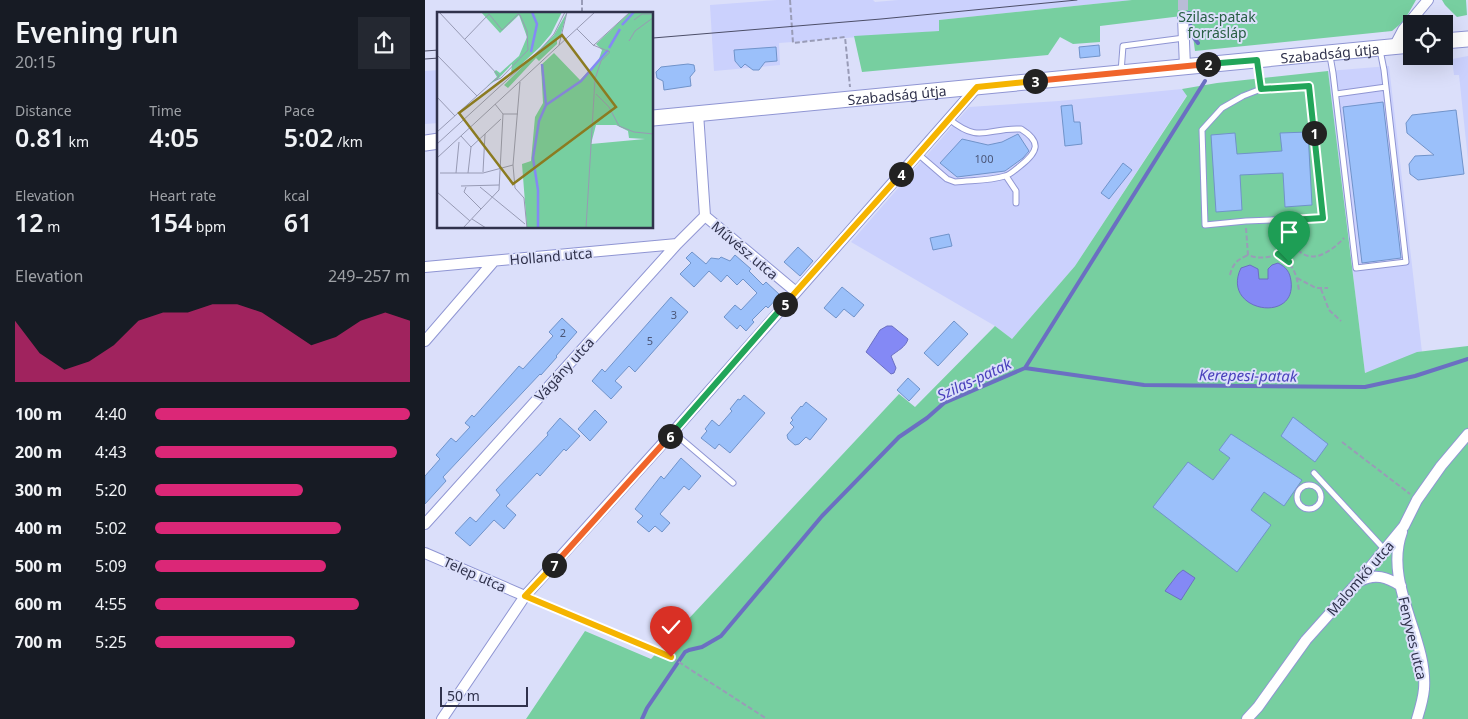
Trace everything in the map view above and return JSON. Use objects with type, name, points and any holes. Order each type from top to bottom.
[{"type":"main road","points":[[1453,40],[1468,39]]},
{"type":"main road","name":"Szabadság útja","points":[[654,118],[1403,46]]},
{"type":"street","points":[[1387,48],[1428,0]]},
{"type":"street","points":[[1183,17],[1185,67]]},
{"type":"street","points":[[442,719],[525,596],[673,432],[977,87]]},
{"type":"street","name":"Művész utca","points":[[698,114],[705,216],[796,292]]},
{"type":"street","name":"Vágány utca","points":[[425,524],[677,244],[705,216]]},
{"type":"street","name":"Holland utca","points":[[425,267],[677,244]]},
{"type":"street","points":[[425,341],[494,261]]},
{"type":"street","name":"Malomkő utca","points":[[1247,719],[1258,707],[1306,640],[1358,582],[1404,526],[1417,500],[1441,466],[1468,434]]},
{"type":"street","name":"Fenyves utca","points":[[1404,526],[1397,556],[1401,586],[1419,652],[1424,688],[1422,705],[1417,719]]},
{"type":"street","name":"Telep utca","points":[[425,552],[525,596]]},
{"type":"street","name":"Fenyves utca","points":[[1358,582],[1367,577],[1376,576],[1391,579],[1401,586]]},
{"type":"lane","points":[[1121,73],[1123,46],[1184,38]]},
{"type":"lane","points":[[1329,53],[1336,94],[1356,268],[1406,262],[1385,88],[1387,48]]},
{"type":"lane","points":[[1257,60],[1261,89]]},
{"type":"lane","points":[[1309,86],[1323,218],[1246,221],[1205,225],[1202,130],[1222,108],[1243,96],[1261,89],[1309,86]]},
{"type":"lane","points":[[1336,94],[1385,88]]},
{"type":"lane","points":[[918,154],[947,179],[955,182],[1006,176],[1031,157],[1035,151],[1036,144],[1021,129],[1014,128],[983,135],[960,128],[949,119]]},
{"type":"lane","points":[[1006,176],[1016,190],[1016,203]]},
{"type":"lane","points":[[673,432],[733,483]]},
{"type":"lane","points":[[1314,473],[1385,550]]},
{"type":"lane","points":[[1318,490],[1324,484]]},
{"type":"lane","points":[[1311,486],[1318,490],[1320,501],[1316,507],[1309,509],[1299,504],[1297,496],[1301,489],[1311,486]]},
{"type":"path","points":[[789,0],[793,43],[845,37],[852,99]]},
{"type":"path","points":[[1290,220],[1293,244],[1301,254],[1321,256],[1337,246],[1344,238]]},
{"type":"path","points":[[1246,221],[1248,255]]},
{"type":"path","points":[[1230,275],[1237,260],[1248,255],[1262,258],[1278,254],[1293,244]]},
{"type":"path","points":[[1278,254],[1289,262],[1297,278],[1299,291]]},
{"type":"path","points":[[1297,278],[1321,289],[1328,288]]},
{"type":"path","points":[[1321,289],[1329,310],[1341,321]]},
{"type":"path","points":[[1342,442],[1417,500]]},
{"type":"path","points":[[525,596],[671,657],[767,719]]},
{"type":"shaded area","points":[[777,0],[873,0],[875,2],[898,0],[1132,0],[939,20],[939,31],[779,43],[780,65],[714,71],[710,5]]},
{"type":"shaded area","points":[[1468,56],[1468,160],[1459,75],[1454,75],[1453,59]]},
{"type":"shaded area","points":[[1389,66],[1422,352],[1365,373],[1328,71]]},
{"type":"shaded area","points":[[437,70],[437,123],[425,124],[425,71]]},
{"type":"shaded area","points":[[1182,89],[1187,95],[1075,266],[1012,339],[995,326],[851,242],[969,107],[1059,101]]},
{"type":"shaded area","points":[[1278,263],[1289,272],[1291,281],[1290,295],[1283,304],[1272,308],[1260,307],[1249,303],[1241,294],[1237,283],[1241,268],[1250,265],[1258,269],[1259,279],[1268,279],[1268,269]]},
{"type":"shaded area","points":[[887,326],[892,326],[908,339],[903,347],[891,356],[896,368],[894,373],[891,374],[866,352],[880,330]]},
{"type":"shaded area","points":[[1183,570],[1195,578],[1181,600],[1165,591]]},
{"type":"green space","name":"Szilas-patak forrásláp","points":[[1132,0],[1416,0],[1407,15],[1403,15],[1403,22],[1392,31],[1195,51],[1190,15],[1100,26],[1100,42],[1073,44],[1060,37],[1048,55],[862,72],[854,36],[939,31],[939,20]]},
{"type":"green space","points":[[1442,0],[1466,0],[1467,15],[1457,17]]},
{"type":"green space","points":[[1328,71],[1365,373],[1417,352],[1468,346],[1468,719],[526,719],[585,631],[651,659],[899,394],[915,407],[995,326],[1012,339],[1075,266],[1187,96],[1182,89],[1217,83]]},
{"type":"building","points":[[1099,45],[1100,56],[1080,58],[1079,47]]},
{"type":"building","points":[[776,47],[777,61],[765,62],[759,70],[753,70],[745,64],[741,68],[735,61],[734,50]]},
{"type":"building","points":[[694,65],[695,71],[690,77],[691,86],[664,90],[663,81],[657,78],[656,72],[661,67]]},
{"type":"building","points":[[1383,102],[1401,258],[1362,263],[1343,107]]},
{"type":"building","points":[[1072,105],[1074,122],[1080,122],[1082,144],[1065,146],[1061,106]]},
{"type":"building","points":[[1456,110],[1464,174],[1418,180],[1410,174],[1409,164],[1415,156],[1434,155],[1407,133],[1406,123],[1412,115]]},
{"type":"building","points":[[1308,132],[1312,205],[1285,207],[1283,173],[1240,175],[1242,210],[1216,212],[1211,135],[1235,133],[1237,154],[1282,151],[1280,133]]},
{"type":"building","points":[[1018,134],[1029,151],[1023,158],[1005,171],[957,177],[940,163],[962,139],[988,145],[1002,142]]},
{"type":"building","points":[[1123,163],[1132,170],[1109,199],[1101,193]]},
{"type":"building","points":[[949,234],[952,246],[933,250],[930,238]]},
{"type":"building","points":[[798,247],[813,261],[800,276],[784,262]]},
{"type":"building","points":[[692,252],[706,264],[711,258],[719,259],[721,257],[730,261],[735,255],[751,269],[749,271],[763,285],[766,282],[780,295],[768,308],[766,306],[752,320],[754,322],[746,331],[740,325],[737,329],[724,317],[735,305],[741,310],[757,293],[743,279],[737,285],[727,275],[721,282],[709,271],[694,287],[680,274],[691,263],[686,258]]},
{"type":"building","points":[[842,287],[864,305],[854,317],[844,309],[836,318],[824,308]]},
{"type":"building","points":[[671,297],[688,312],[635,372],[629,366],[615,381],[622,387],[611,399],[592,381],[602,369],[605,372]]},
{"type":"building","points":[[562,318],[577,332],[541,375],[443,477],[446,481],[425,504],[425,476],[440,459],[436,455],[451,438],[456,442],[470,427],[465,423],[472,415],[474,417],[519,366],[523,369],[553,336],[549,332]]},
{"type":"building","points":[[954,321],[968,334],[938,366],[924,353]]},
{"type":"building","points":[[908,378],[920,389],[909,401],[897,390]]},
{"type":"building","points":[[744,395],[765,413],[730,453],[719,444],[715,449],[701,438],[707,431],[705,429],[712,420],[719,426],[732,411],[730,409],[738,399],[740,400]]},
{"type":"building","points":[[806,402],[827,419],[810,440],[806,437],[799,444],[795,445],[788,439],[787,435],[794,427],[790,423],[793,420],[791,418]]},
{"type":"building","points":[[595,410],[607,422],[590,441],[578,429]]},
{"type":"building","points":[[1293,417],[1328,444],[1315,462],[1281,436]]},
{"type":"building","points":[[560,418],[580,436],[566,451],[564,449],[540,476],[537,473],[506,506],[516,515],[504,529],[494,520],[470,546],[455,533],[470,517],[476,522],[500,495],[496,490],[548,435],[547,433]]},
{"type":"building","points":[[1231,434],[1302,480],[1284,506],[1264,492],[1251,510],[1271,525],[1237,572],[1153,507],[1188,462],[1213,480],[1230,458],[1219,450]]},
{"type":"building","points":[[681,458],[701,476],[689,490],[684,486],[660,514],[670,523],[662,532],[655,526],[649,532],[637,522],[643,516],[635,509],[661,476],[664,479]]},
{"type":"waterway","name":"Szilas-patak","points":[[1189,13],[1191,34],[1198,43]]},
{"type":"waterway","name":"Szilas-patak","points":[[642,719],[647,708],[685,652],[702,647],[721,636],[822,516],[899,437],[927,418],[944,403],[1025,368],[1205,81]]},
{"type":"waterway","name":"Kerepesi-patak","points":[[1025,368],[1144,385],[1365,387],[1415,376],[1468,359]]},
{"type":"tunnel","points":[[1183,0],[1183,17]]},
{"type":"tram line","points":[[654,38],[1077,0]]},
{"type":"tram line","points":[[425,51],[437,50]]},
{"type":"tram line","points":[[425,59],[437,58]]},
{"type":"route","points":[[671,657],[525,596],[673,432],[977,87],[1257,60],[1261,89],[1309,86],[1323,218],[1290,220],[1293,244],[1278,254],[1289,262]]}]
